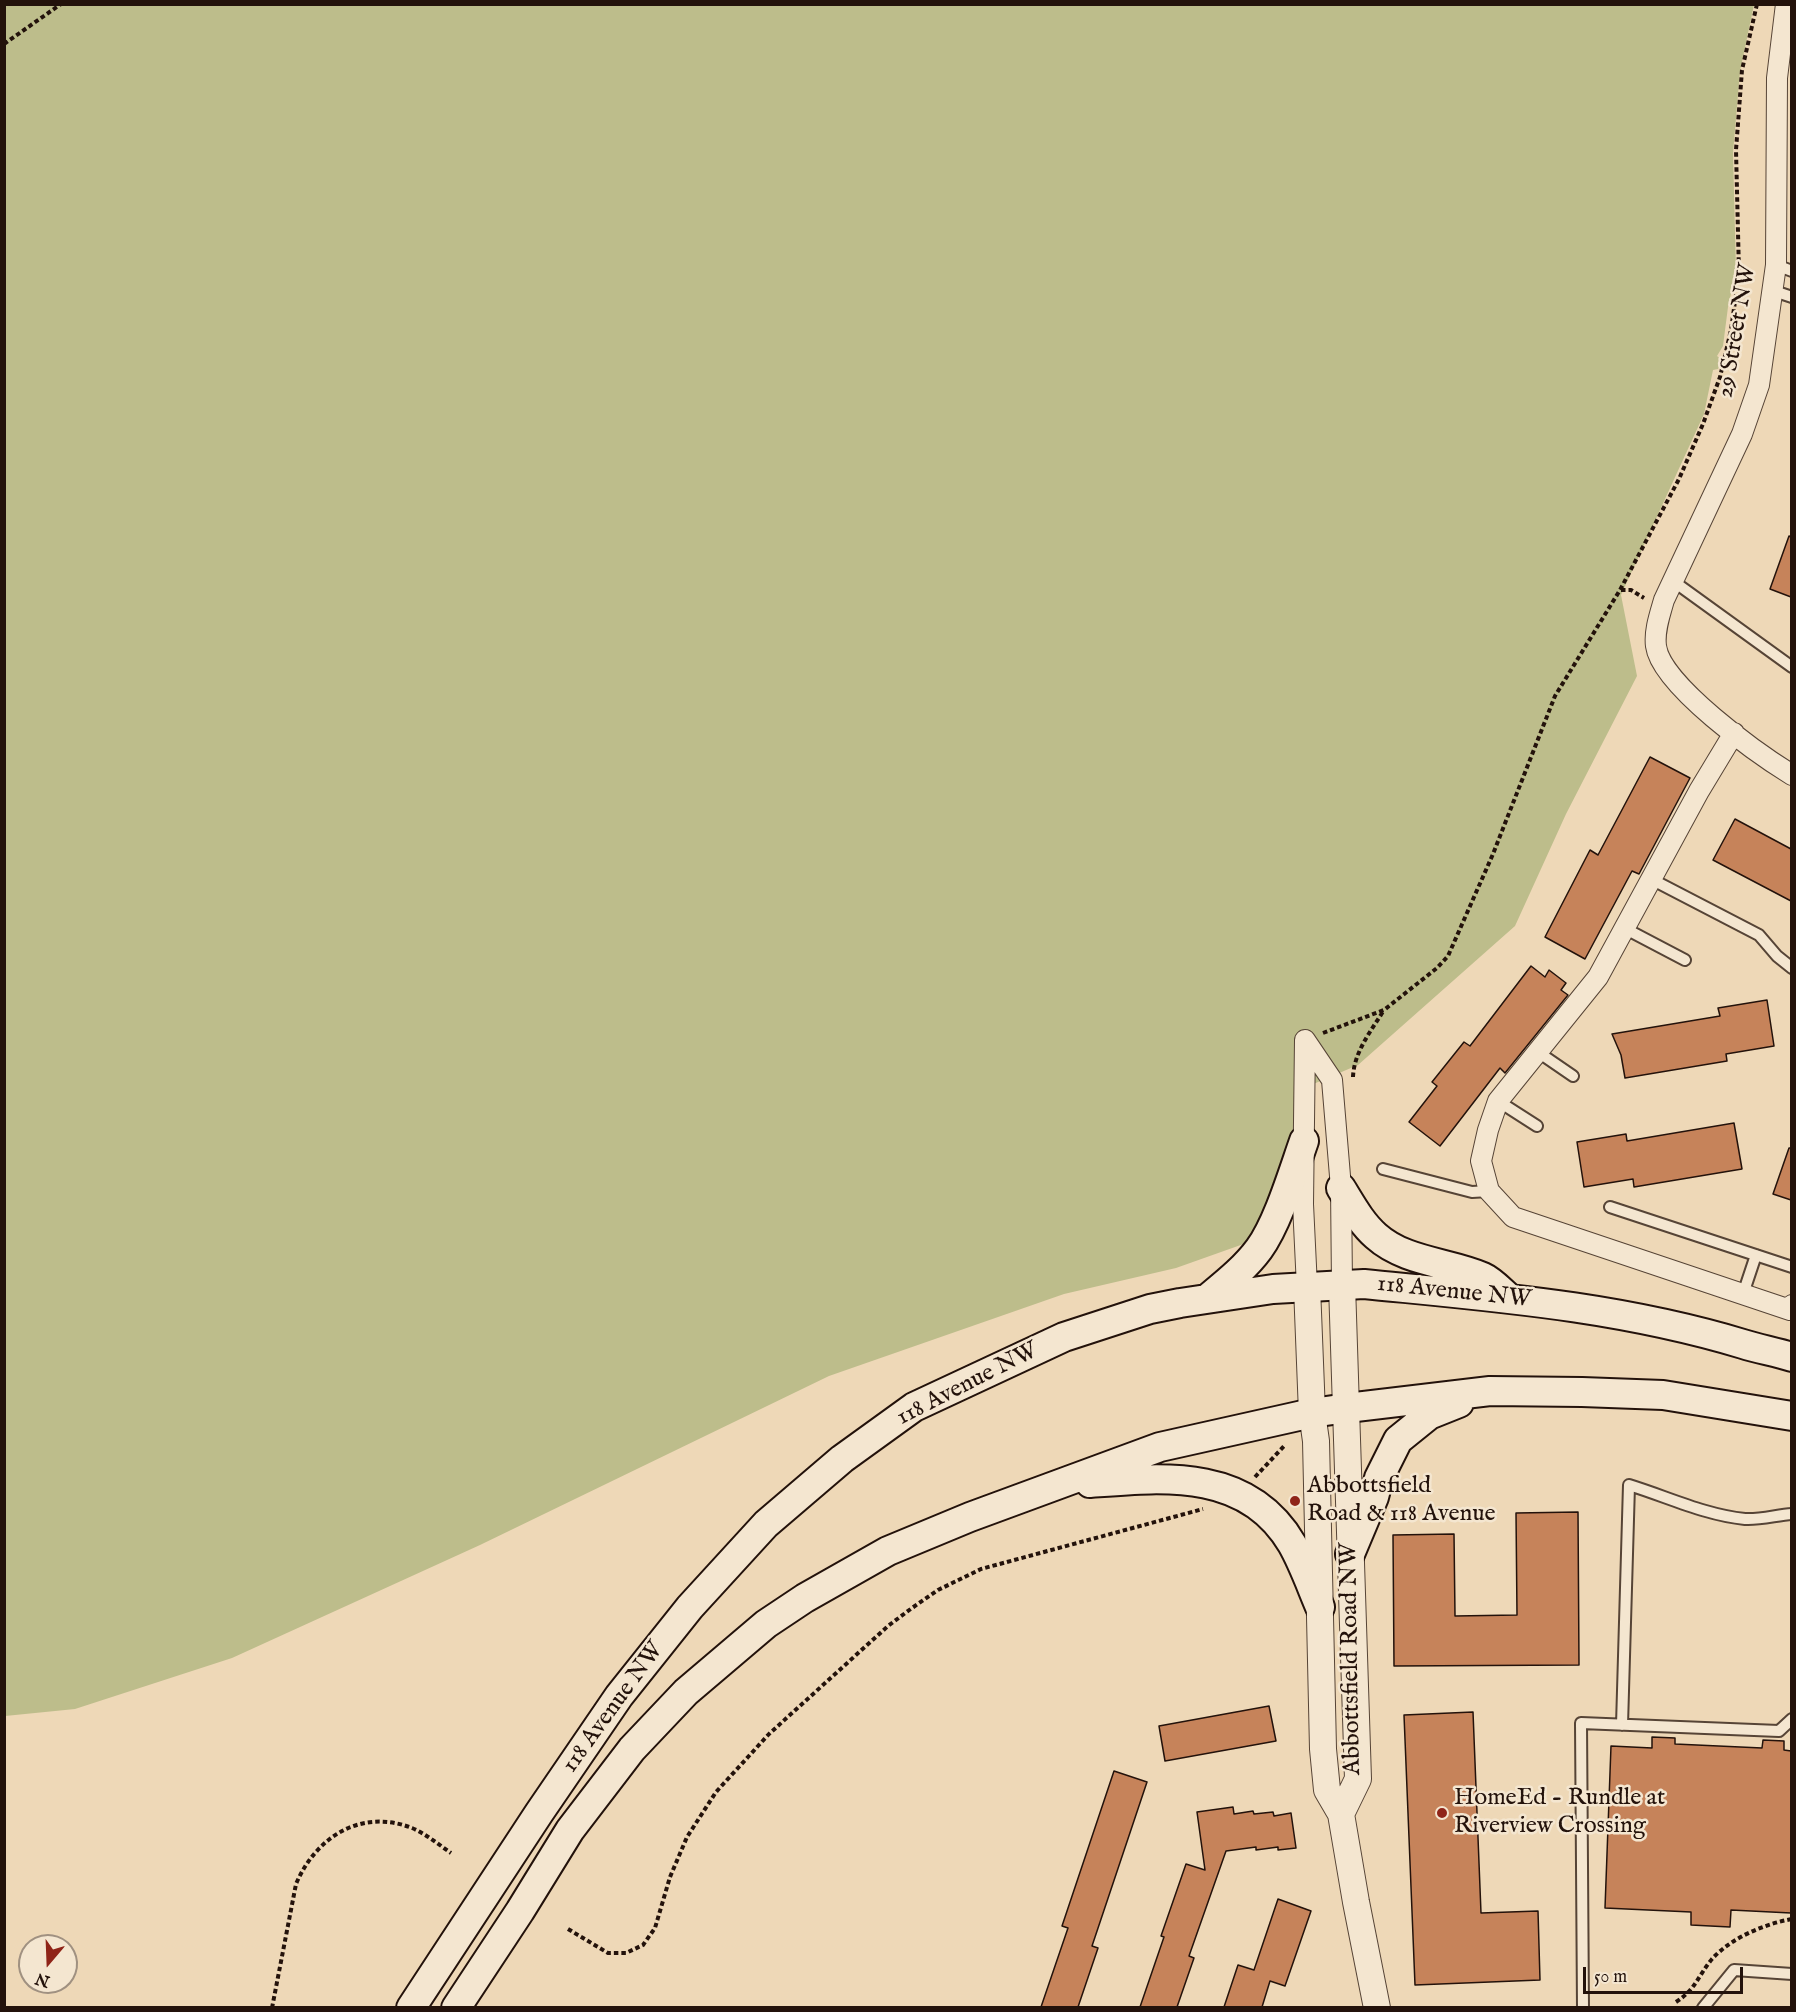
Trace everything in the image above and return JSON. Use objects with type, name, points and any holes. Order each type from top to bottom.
[{"type":"main road","points":[[1209,1299],[1247,1264],[1260,1248],[1304,1141]]},
{"type":"main road","points":[[1341,1188],[1364,1224],[1389,1245],[1404,1253],[1485,1278],[1510,1298]]},
{"type":"main road","name":"118 Avenue NW","points":[[411,2007],[619,1696],[690,1607],[766,1524],[842,1459],[914,1407],[1064,1337],[1150,1309],[1273,1289],[1342,1285],[1364,1284],[1510,1298],[1624,1314],[1702,1331],[1791,1358]]},
{"type":"main road","points":[[1350,1554],[1374,1497],[1379,1478],[1398,1440],[1429,1415],[1490,1391]]},
{"type":"main road","name":"118 Avenue NW","points":[[456,2007],[520,1911],[570,1830],[632,1749],[686,1692],[766,1624],[805,1598],[888,1551],[970,1517],[1160,1447],[1312,1413],[1490,1391],[1663,1395],[1791,1416]]},
{"type":"main road","points":[[1058,1486],[1132,1480],[1179,1480],[1214,1484],[1240,1494],[1261,1507],[1277,1522],[1293,1545],[1320,1607]]},
{"type":"street","name":"29 Street NW","points":[[1734,733],[1678,686],[1667,672],[1656,646],[1664,600],[1742,434],[1759,385],[1783,294],[1778,78],[1786,4]]},
{"type":"street","points":[[1791,775],[1756,752],[1734,733],[1699,791],[1598,977],[1498,1101],[1480,1161],[1489,1191],[1513,1217],[1790,1310],[1791,1305]]},
{"type":"street","points":[[1305,1040],[1304,1204],[1307,1287]]},
{"type":"street","points":[[1305,1040],[1332,1080],[1341,1188],[1342,1285]]},
{"type":"street","name":"Abbottsfield Road NW","points":[[1341,1815],[1358,1779],[1342,1285]]},
{"type":"street","name":"Abbottsfield Road NW","points":[[1307,1287],[1312,1413],[1316,1441],[1323,1749],[1326,1780],[1327,1790],[1341,1815],[1377,2007]]},
{"type":"lane","points":[[1673,581],[1791,667]]},
{"type":"lane","points":[[1651,879],[1759,935],[1791,968]]},
{"type":"lane","points":[[1624,928],[1685,960]]},
{"type":"lane","points":[[1538,1052],[1573,1076]]},
{"type":"lane","points":[[1498,1101],[1537,1126]]},
{"type":"lane","points":[[1383,1169],[1472,1192],[1489,1191]]},
{"type":"lane","points":[[1610,1207],[1791,1267]]},
{"type":"lane","points":[[1743,1294],[1756,1255]]},
{"type":"lane","points":[[1622,1725],[1629,1485],[1654,1492],[1683,1505],[1746,1519],[1791,1514]]},
{"type":"lane","points":[[1583,2007],[1581,1723],[1779,1731],[1791,1719]]},
{"type":"lane","points":[[1703,2007],[1734,1970],[1791,1974]]},
{"type":"path","points":[[4,44],[61,4]]},
{"type":"path","points":[[1305,1040],[1384,1010],[1437,968],[1448,956],[1493,854],[1555,696],[1620,590],[1679,479],[1703,424],[1731,330],[1739,273],[1736,150],[1742,70],[1757,4]]},
{"type":"path","points":[[1353,1086],[1356,1058],[1384,1010]]},
{"type":"path","points":[[1249,1484],[1290,1439]]},
{"type":"path","points":[[568,1929],[608,1953],[626,1953],[643,1945],[655,1928],[670,1877],[683,1846],[700,1814],[716,1792],[769,1734],[888,1626],[938,1590],[981,1569],[1209,1507]]},
{"type":"path","points":[[272,2007],[296,1884],[302,1868],[324,1842],[352,1827],[382,1822],[411,1828],[451,1853]]},
{"type":"green space","points":[[4,5],[1754,5],[1740,71],[1733,153],[1736,271],[1723,346],[1717,356],[1722,360],[1718,369],[1713,370],[1704,414],[1621,595],[1637,676],[1566,814],[1515,926],[1358,1065],[1311,1085],[1296,1135],[1252,1241],[1176,1268],[1064,1294],[829,1376],[480,1545],[232,1658],[75,1709],[5,1716]]},
{"type":"building","points":[[1789,536],[1791,537],[1791,597],[1770,589]]},
{"type":"building","points":[[1650,757],[1690,778],[1639,874],[1632,871],[1585,959],[1545,937],[1590,850],[1598,855]]},
{"type":"building","points":[[1735,819],[1791,849],[1791,901],[1713,860]]},
{"type":"building","points":[[1531,966],[1545,977],[1549,970],[1566,983],[1561,990],[1568,995],[1505,1073],[1500,1068],[1440,1146],[1409,1122],[1437,1086],[1432,1082],[1464,1042],[1470,1046]]},
{"type":"building","points":[[1767,1000],[1774,1046],[1726,1054],[1727,1061],[1625,1078],[1621,1055],[1612,1034],[1720,1016],[1718,1008]]},
{"type":"building","points":[[1734,1123],[1742,1169],[1634,1187],[1633,1179],[1584,1187],[1577,1142],[1626,1134],[1627,1141]]},
{"type":"building","points":[[1789,1148],[1791,1148],[1791,1200],[1773,1194]]},
{"type":"building","points":[[1578,1512],[1579,1665],[1394,1666],[1393,1535],[1454,1534],[1455,1616],[1517,1615],[1516,1513]]},
{"type":"building","points":[[1269,1706],[1276,1741],[1165,1761],[1159,1726]]},
{"type":"building","name":"HomeEd - Rundle at Riverview Crossing","points":[[1473,1712],[1481,1913],[1538,1911],[1540,1980],[1415,1985],[1404,1715]]},
{"type":"building","points":[[1652,1737],[1675,1738],[1675,1744],[1762,1748],[1763,1740],[1784,1741],[1784,1750],[1791,1751],[1791,1913],[1731,1910],[1730,1927],[1691,1925],[1691,1912],[1605,1908],[1611,1746],[1652,1748]]},
{"type":"building","points":[[1114,1771],[1147,1782],[1092,1946],[1098,1948],[1078,2007],[1041,2007],[1068,1928],[1062,1926]]},
{"type":"building","points":[[1233,1807],[1234,1814],[1253,1811],[1254,1814],[1273,1812],[1274,1816],[1291,1813],[1296,1848],[1278,1850],[1278,1847],[1256,1850],[1256,1847],[1226,1851],[1189,1956],[1194,1958],[1177,2007],[1140,2007],[1186,1864],[1205,1870],[1197,1812]]},
{"type":"building","points":[[1278,1899],[1311,1911],[1285,1986],[1270,1981],[1262,2007],[1224,2007],[1238,1965],[1254,1970]]},
{"type":"place","name":"Abbottsfield Road & 118 Avenue","points":[[1295,1501]]},
{"type":"place","name":"HomeEd - Rundle at Riverview Crossing","points":[[1442,1813]]}]
